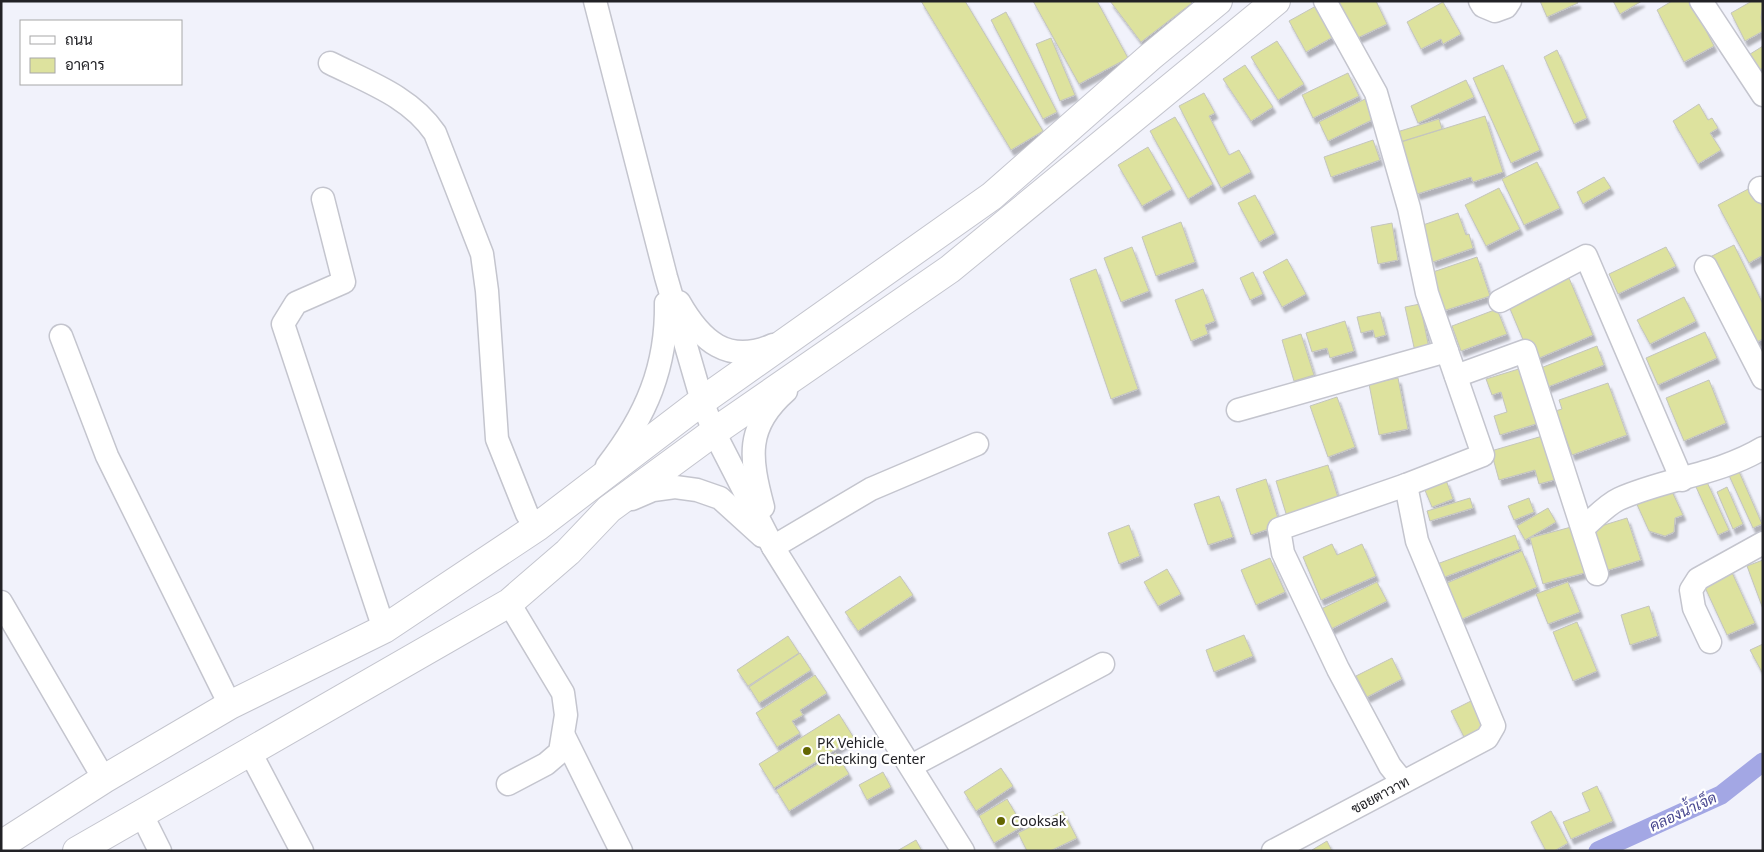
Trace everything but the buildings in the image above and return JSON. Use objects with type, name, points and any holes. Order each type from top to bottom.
[{"type":"main road","points":[[1,845],[104,780],[230,705],[384,629],[537,527],[702,401],[992,196],[1150,57],[1218,1]]},
{"type":"main road","points":[[77,851],[509,603],[568,552],[609,510],[714,432],[950,269],[1276,1]]},
{"type":"street","points":[[595,1],[666,277],[702,401],[714,432],[773,547],[963,851]]},
{"type":"street","points":[[1325,1],[1376,93],[1409,208],[1427,293],[1483,455],[1406,485],[1279,529],[1283,553],[1338,669],[1390,766],[1403,782]]},
{"type":"street","points":[[1480,1],[1483,6],[1495,12],[1506,7],[1510,1]]},
{"type":"street","points":[[1701,1],[1763,94]]},
{"type":"street","points":[[330,64],[408,103],[425,117],[435,132],[482,254],[487,291],[497,438],[527,514],[537,527]]},
{"type":"street","points":[[323,199],[344,282],[296,303],[283,324],[384,629]]},
{"type":"street","points":[[1500,302],[1586,256],[1682,480]]},
{"type":"street","points":[[1706,267],[1763,378]]},
{"type":"street","points":[[666,277],[688,317],[706,338],[726,352],[745,354],[760,351],[796,334]]},
{"type":"street","points":[[591,486],[628,439],[648,402],[660,366],[666,331],[666,277]]},
{"type":"street","points":[[62,336],[107,456],[230,705]]},
{"type":"street","points":[[773,547],[755,480],[753,452],[757,427],[771,404],[833,349]]},
{"type":"street","points":[[1238,410],[1448,351]]},
{"type":"street","points":[[1456,376],[1524,351],[1597,574]]},
{"type":"street","points":[[773,547],[871,489],[977,444]]},
{"type":"street","points":[[1583,528],[1617,500],[1659,484],[1713,471],[1763,448]]},
{"type":"street","name":"ซอยตาวาท","points":[[1273,851],[1487,738],[1494,726],[1417,541],[1406,485]]},
{"type":"street","points":[[609,510],[653,490],[675,487],[696,490],[720,498],[773,547]]},
{"type":"street","points":[[1710,642],[1694,608],[1691,590],[1698,579],[1763,543]]},
{"type":"street","points":[[1,602],[104,780]]},
{"type":"street","points":[[508,784],[546,764],[560,752],[566,715],[563,692],[509,603]]},
{"type":"street","points":[[911,766],[1103,664]]},
{"type":"street","points":[[564,736],[621,851]]},
{"type":"street","points":[[250,752],[302,851]]},
{"type":"street","points":[[142,815],[160,851]]},
{"type":"waterway","name":"คลองน้ำเจ็ด","points":[[1598,851],[1721,795],[1763,762]]},
{"type":"place","name":"PK Vehicle Checking Center","points":[[807,751]]},
{"type":"place","name":"Cooksak","points":[[1001,821]]}]
